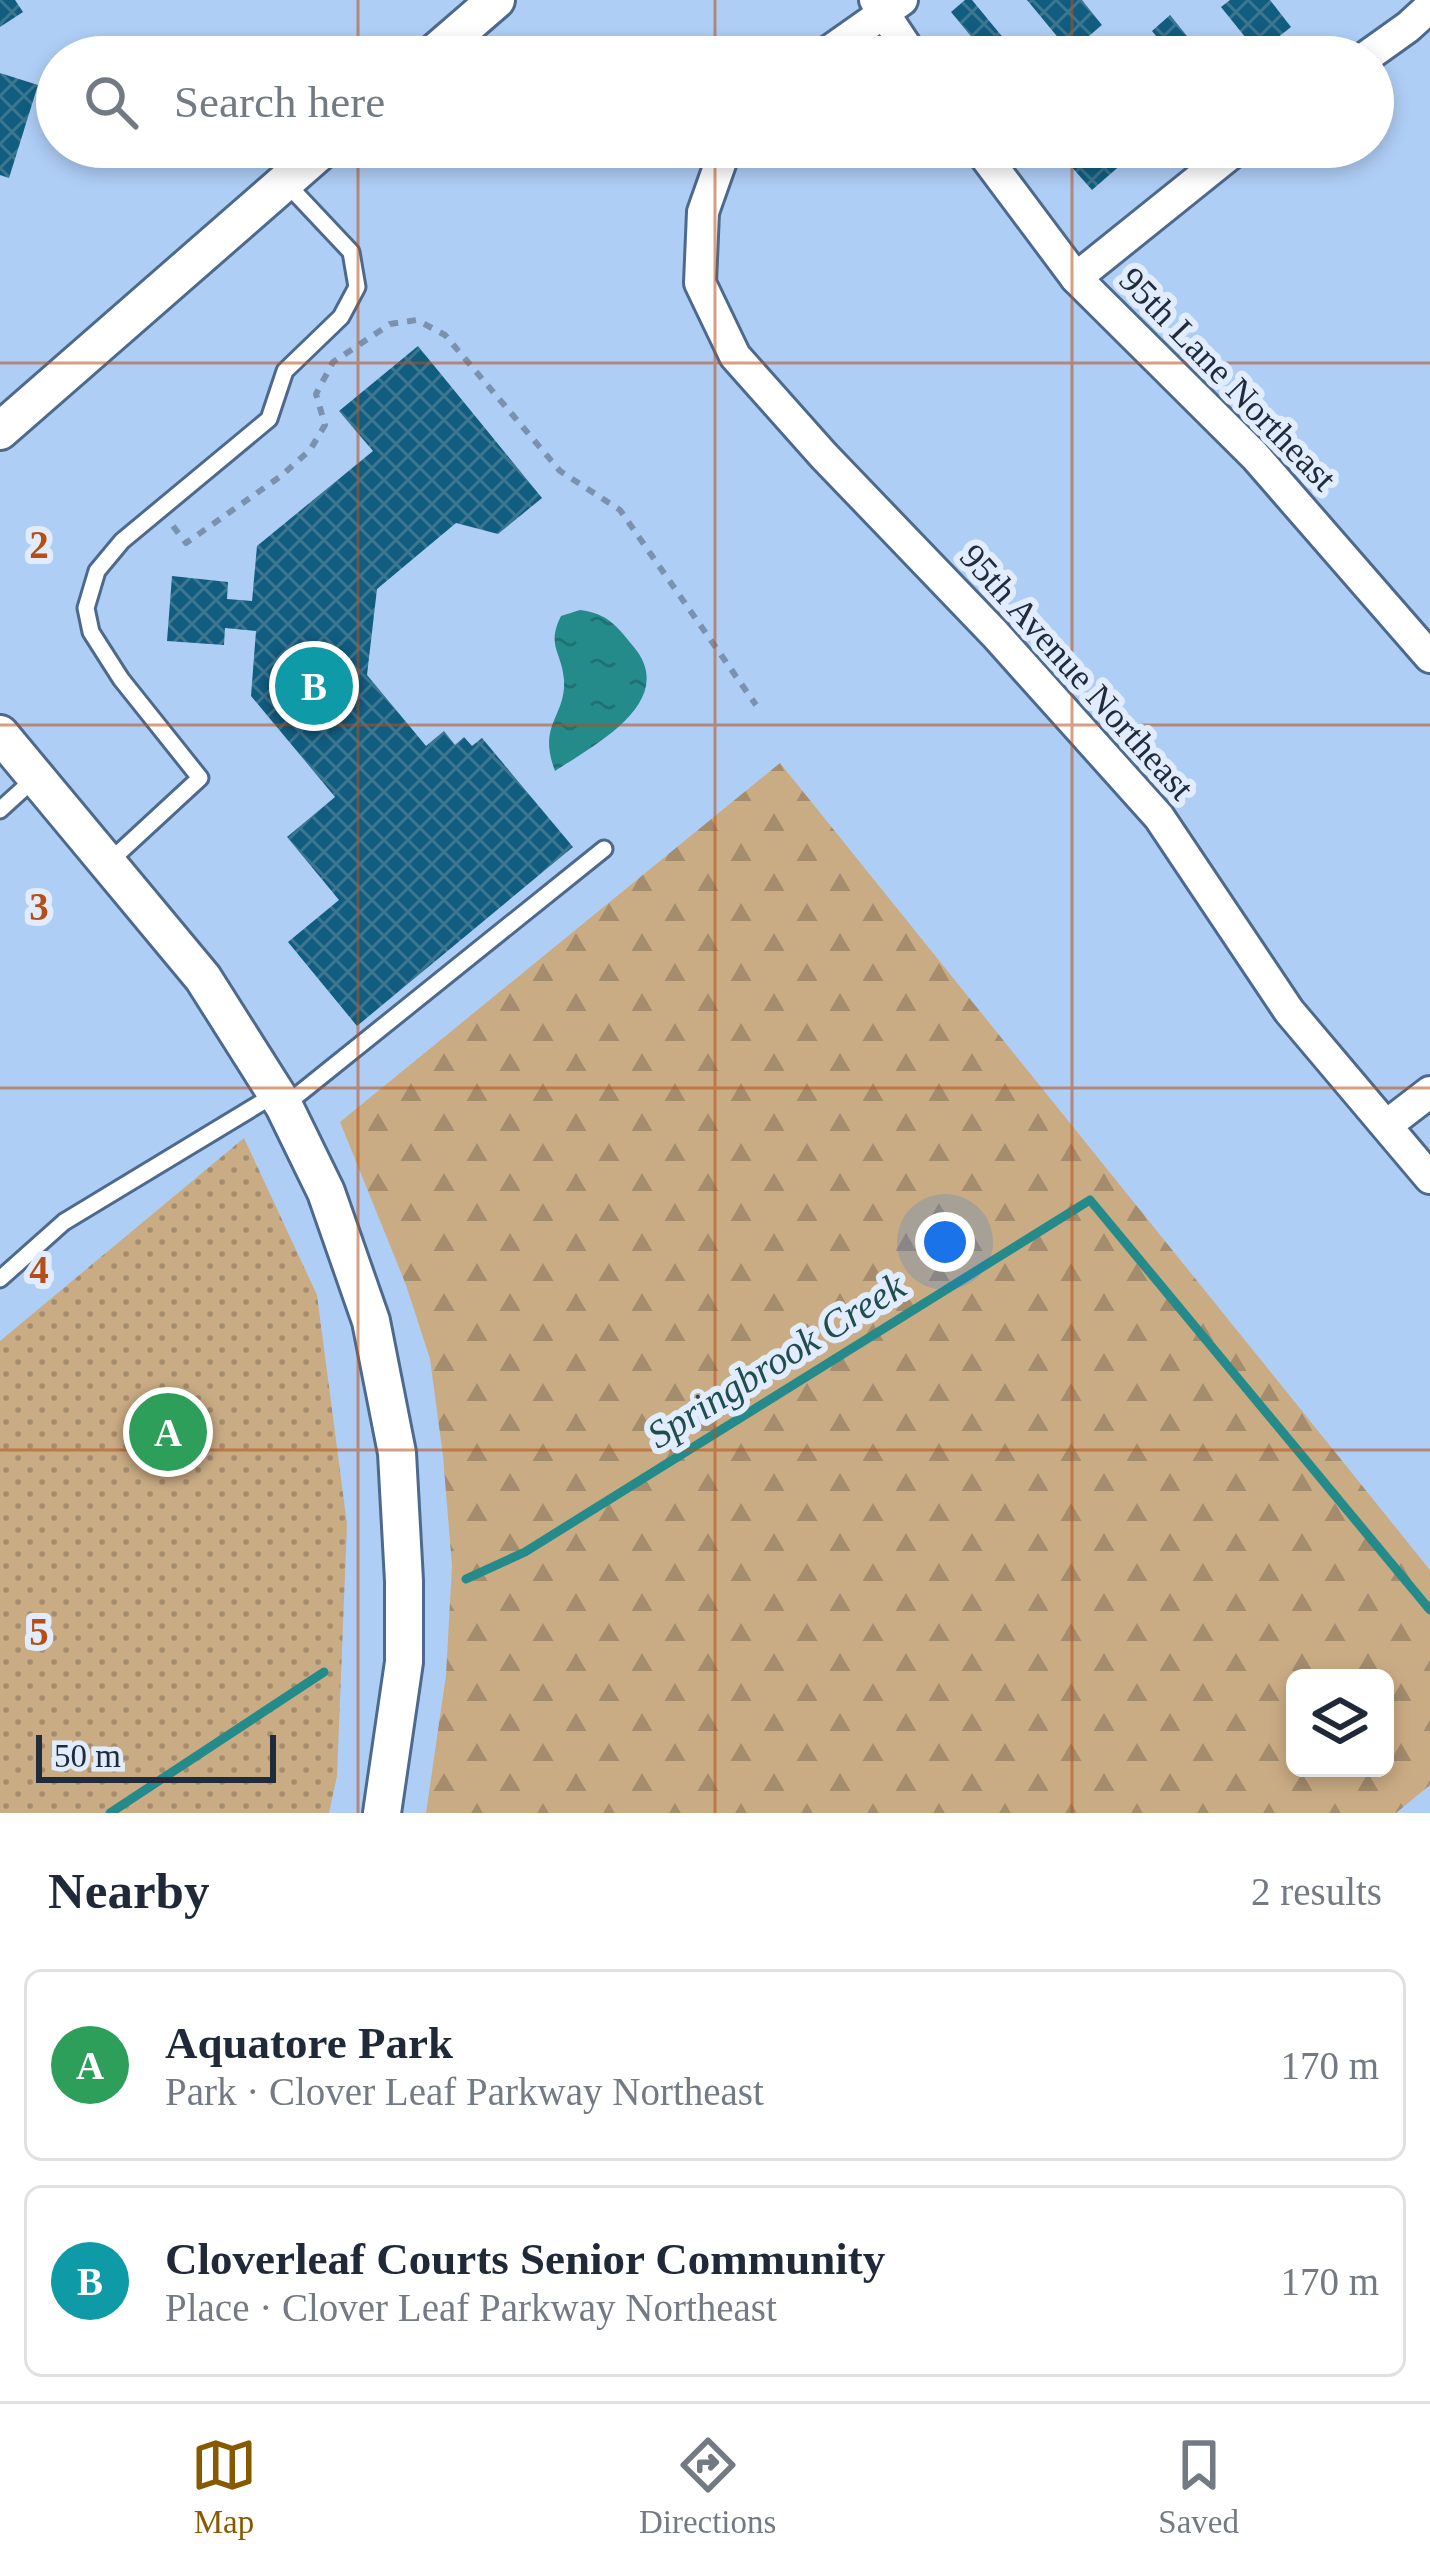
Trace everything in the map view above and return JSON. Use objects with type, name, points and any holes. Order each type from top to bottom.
[{"type":"street","points":[[454,36],[496,0]]},
{"type":"street","points":[[847,36],[887,4],[903,36]]},
{"type":"street","points":[[1394,37],[1430,7]]},
{"type":"street","points":[[0,431],[300,168]]},
{"type":"street","name":"95th Avenue Northeast","points":[[719,168],[703,212],[700,283],[735,356],[1159,817],[1289,1011],[1430,1178]]},
{"type":"street","name":"95th Lane Northeast","points":[[994,168],[1076,278],[1255,456],[1430,657]]},
{"type":"street","points":[[1076,278],[1213,168]]},
{"type":"street","points":[[0,734],[203,978],[280,1100],[326,1192],[371,1321],[397,1453],[404,1662],[382,1813]]},
{"type":"street","points":[[1387,1125],[1430,1091]]},
{"type":"lane","points":[[109,862],[200,778],[91,632],[86,608],[97,572],[122,542],[268,418],[285,371],[341,317],[357,287],[350,252],[284,182]]},
{"type":"lane","points":[[0,810],[36,777]]},
{"type":"lane","points":[[0,1279],[64,1222],[280,1100],[604,850]]},
{"type":"path","points":[[160,509],[186,543],[280,476],[310,450],[325,425],[316,394],[333,362],[390,324],[417,320],[445,335],[560,471],[620,510],[756,705]]},
{"type":"green space","points":[[780,763],[1430,1570],[1430,1785],[1396,1813],[426,1813],[446,1675],[452,1566],[430,1359],[406,1285],[340,1122]]},
{"type":"green space","points":[[244,1138],[317,1295],[347,1524],[337,1776],[329,1813],[0,1813],[0,1341]]},
{"type":"water","points":[[580,610],[605,618],[621,632],[645,666],[646,685],[626,719],[555,771],[550,731],[564,680],[555,635],[561,616]]},
{"type":"building","points":[[0,0],[15,0],[23,12],[0,27]]},
{"type":"building","points":[[972,0],[1002,36],[971,36],[951,12]]},
{"type":"building","points":[[1027,0],[1082,0],[1102,25],[1089,36],[1057,36]]},
{"type":"building","points":[[1230,0],[1270,0],[1291,27],[1280,36],[1244,36],[1221,7]]},
{"type":"building","points":[[1170,15],[1187,36],[1156,36],[1152,31]]},
{"type":"building","points":[[0,73],[36,84],[36,91],[9,178],[0,175]]},
{"type":"building","points":[[1073,168],[1117,168],[1092,190]]},
{"type":"building","points":[[418,346],[542,498],[498,534],[456,523],[377,589],[367,675],[426,746],[444,731],[455,745],[464,737],[472,746],[482,738],[573,847],[357,1026],[288,942],[339,900],[287,837],[335,797],[251,696],[256,631],[225,628],[224,645],[167,641],[172,576],[228,582],[227,599],[252,601],[257,546],[373,451],[339,411]]},
{"type":"waterway","name":"Springbrook Creek","points":[[466,1579],[525,1552],[1090,1200],[1430,1610]]},
{"type":"waterway","name":"Springbrook Creek","points":[[110,1813],[324,1672]]},
{"type":"place","name":"Cloverleaf Courts Senior Community","points":[[314,686]]},
{"type":"place","name":"Aquatore Park","points":[[168,1432]]}]
